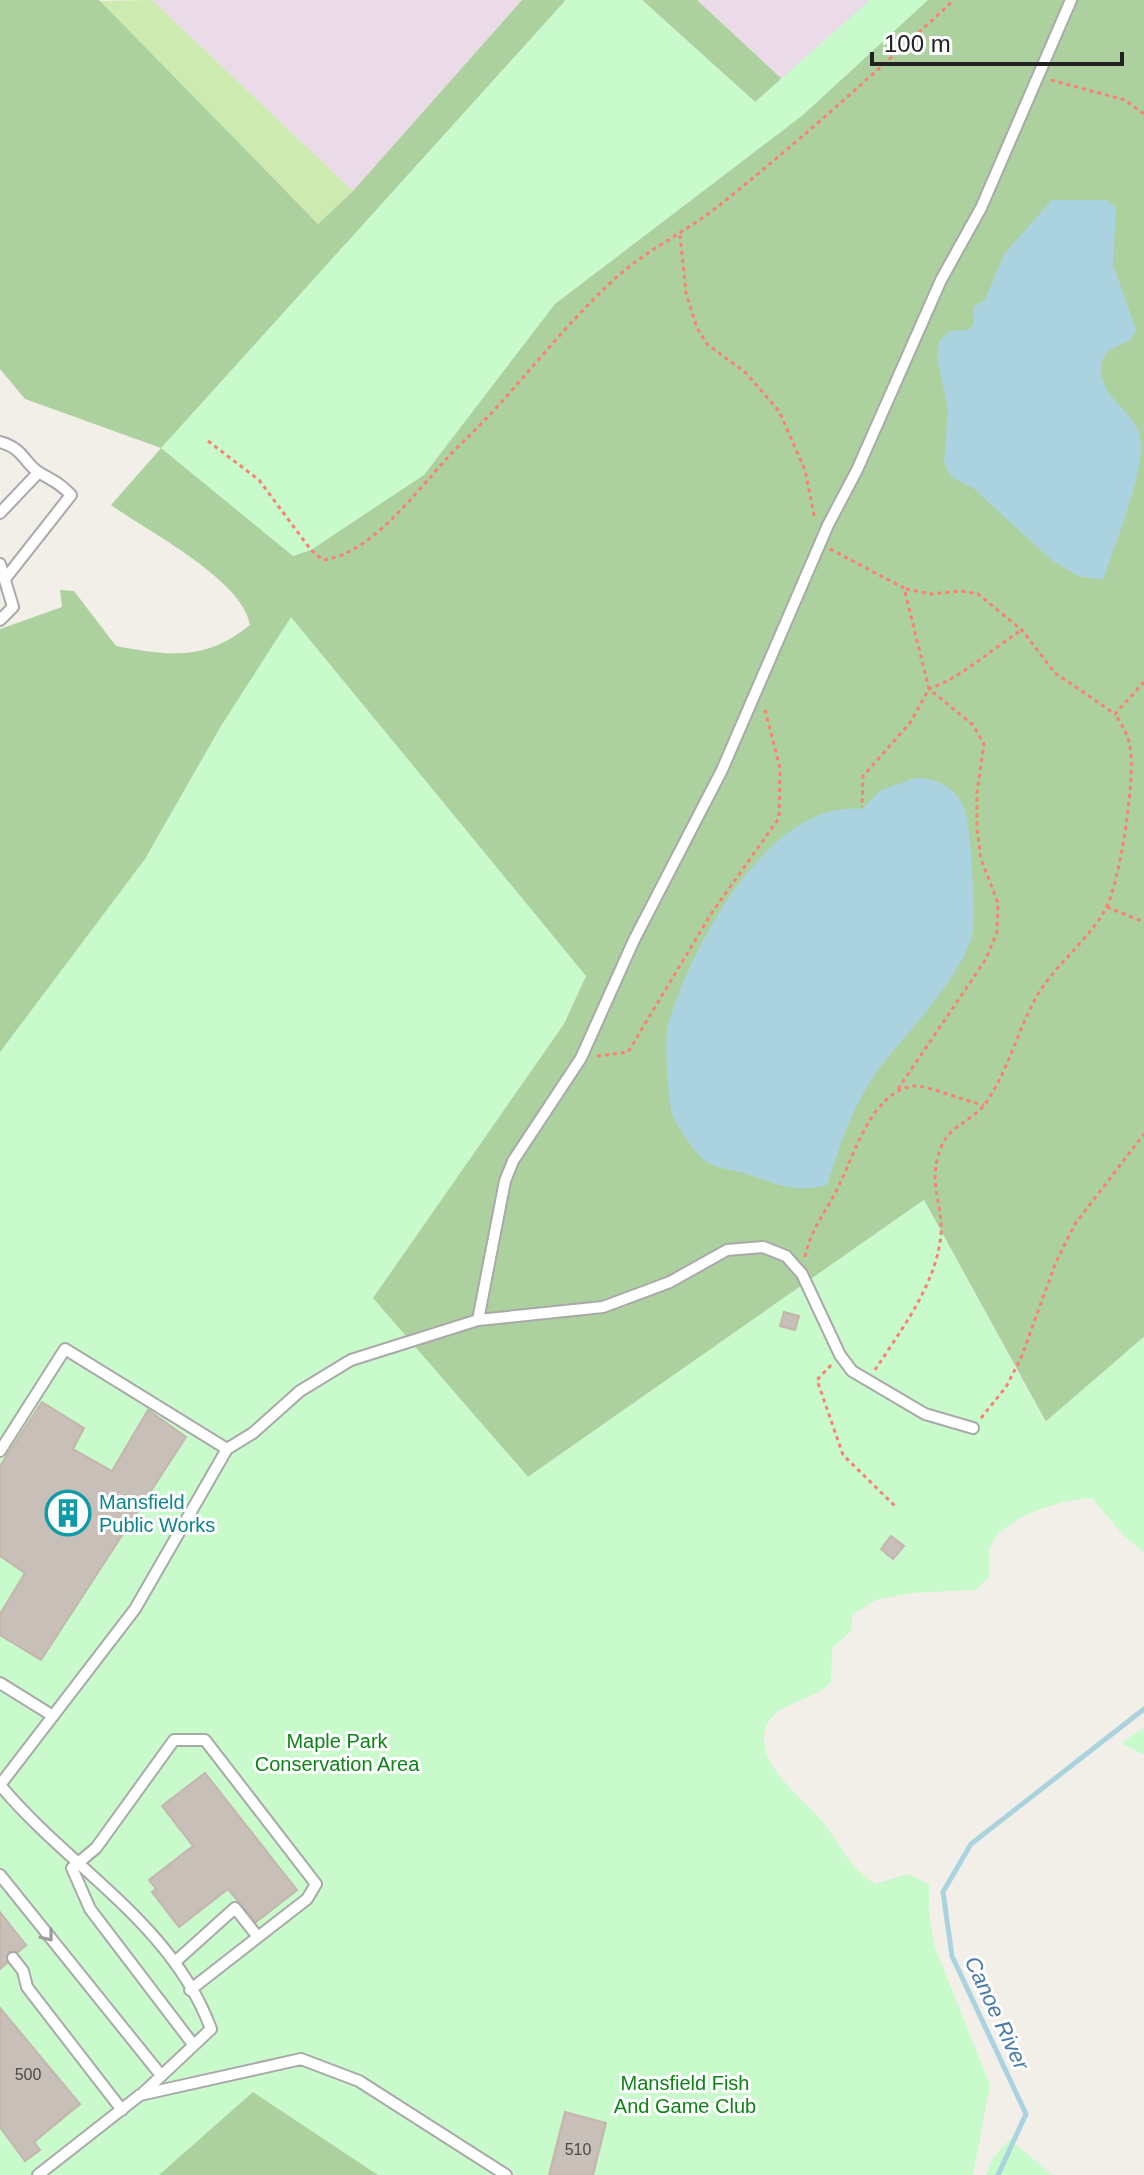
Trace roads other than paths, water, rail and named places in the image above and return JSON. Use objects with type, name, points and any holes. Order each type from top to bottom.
[{"type":"lane","points":[[478,1320],[505,1181],[513,1161],[581,1058],[634,940],[722,770],[820,544],[857,470],[941,280],[981,208],[1071,0]]},
{"type":"lane","points":[[0,442],[25,454],[38,473],[58,482],[71,495],[5,579]]},
{"type":"lane","points":[[0,513],[38,473]]},
{"type":"lane","points":[[0,564],[13,607],[0,620]]},
{"type":"lane","points":[[38,2175],[140,2095],[192,2043],[211,2029],[175,1962],[150,1929],[25,1816],[0,1785],[135,1609],[227,1449],[253,1433],[300,1391],[351,1360],[478,1320],[603,1307],[670,1282],[727,1250],[763,1247],[786,1256],[802,1274],[840,1355],[852,1371],[925,1414],[973,1428]]},
{"type":"lane","points":[[0,1451],[65,1349],[227,1449]]},
{"type":"lane","points":[[0,1683],[53,1716]]},
{"type":"lane","points":[[190,1990],[307,1899],[316,1884],[205,1740],[174,1740],[96,1848],[72,1868],[90,1909],[192,2043]]},
{"type":"lane","points":[[0,1875],[160,2074]]},
{"type":"lane","points":[[175,1962],[235,1908],[258,1937]]},
{"type":"lane","points":[[13,1958],[23,1971],[27,1987],[122,2110]]},
{"type":"lane","points":[[140,2095],[301,2059],[359,2081],[506,2175]]},
{"type":"water","points":[[1052,200],[1106,200],[1116,208],[1113,265],[1136,329],[1131,340],[1110,350],[1102,361],[1104,384],[1133,421],[1141,442],[1133,491],[1103,580],[1078,576],[1050,559],[972,487],[954,479],[944,464],[948,408],[937,359],[939,342],[949,331],[968,330],[973,325],[974,306],[985,300],[1004,254]]},
{"type":"water","points":[[916,778],[938,782],[950,789],[960,800],[967,816],[973,931],[963,958],[942,992],[891,1053],[862,1095],[848,1124],[827,1185],[815,1188],[786,1187],[709,1163],[692,1146],[673,1116],[668,1085],[668,1025],[694,958],[738,885],[765,853],[795,828],[828,812],[862,809],[881,790]]},
{"type":"waterway","name":"Canoe River","points":[[998,2175],[1026,2114],[952,1956],[943,1892],[971,1844],[1144,1709]]},
{"type":"place","name":"Mansfield Public Works","points":[[68,1513]]},
{"type":"park label","name":"Maple Park Conservation Area","points":[[337,1752]]},
{"type":"park label","name":"Mansfield Fish And Game Club","points":[[685,2094]]}]
